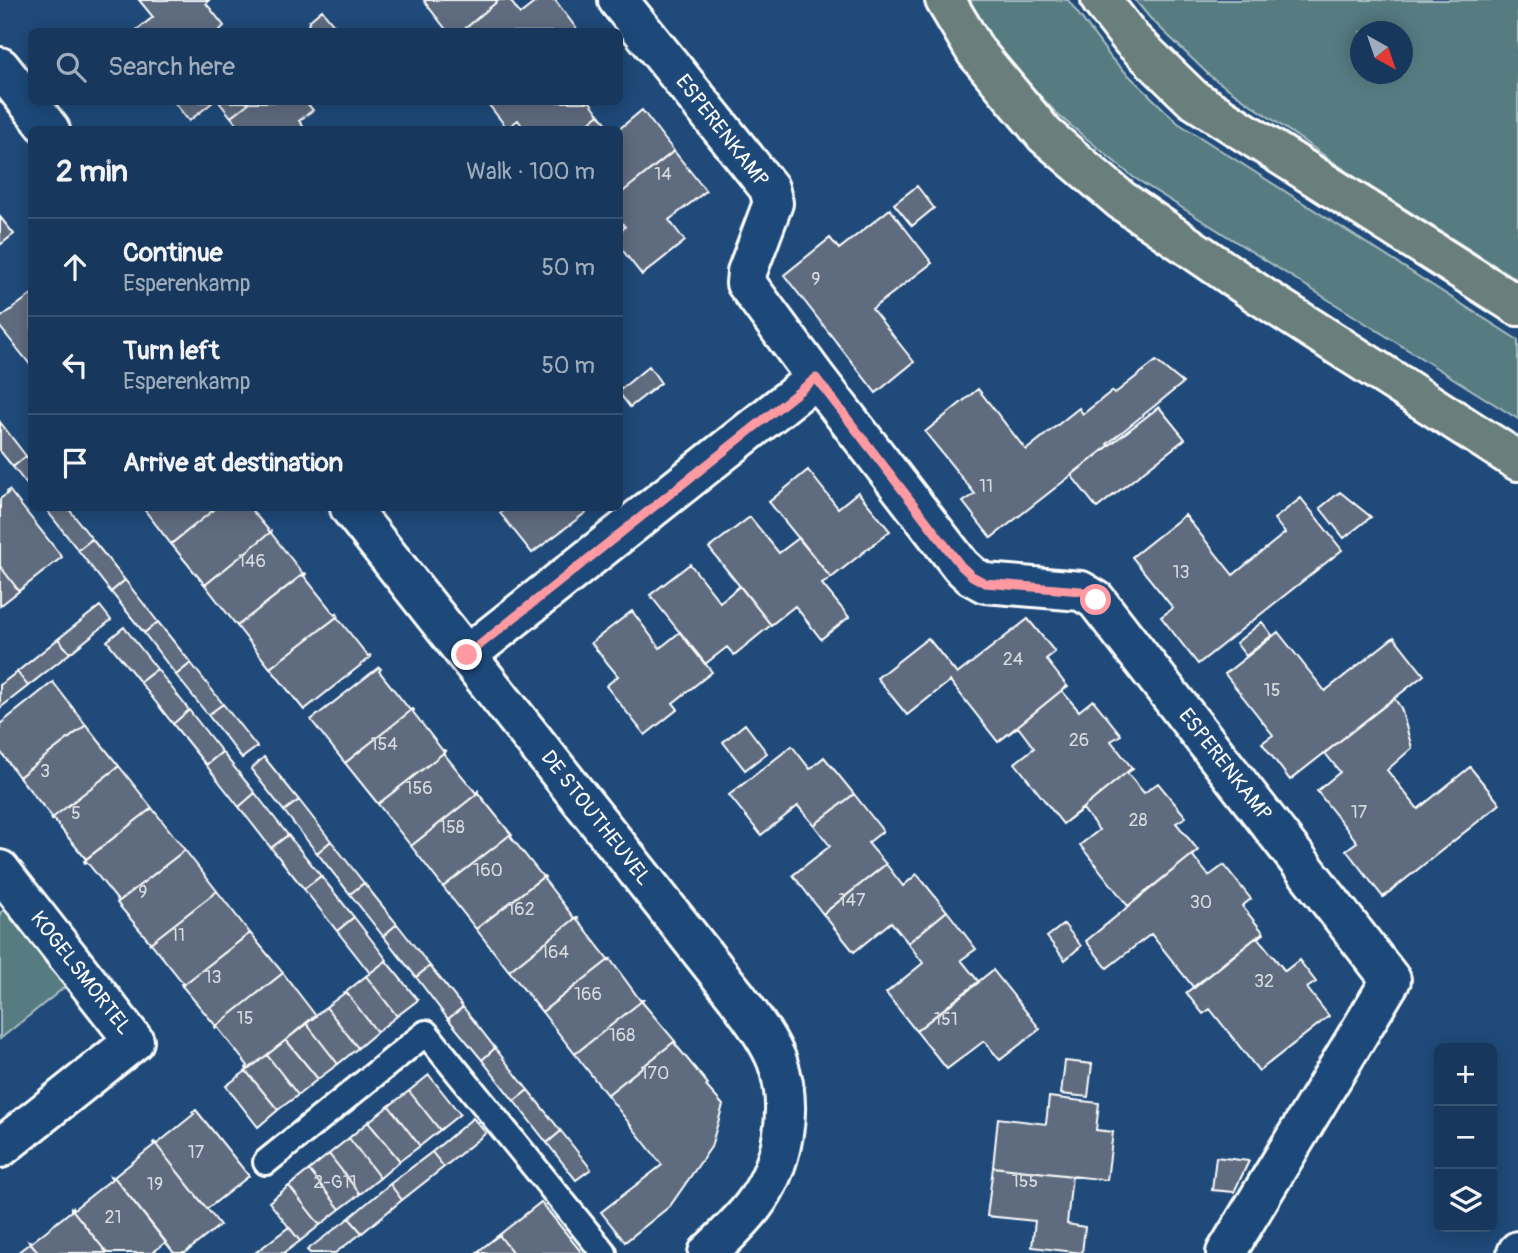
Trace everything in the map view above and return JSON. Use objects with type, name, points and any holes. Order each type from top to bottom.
[{"type":"main road","points":[[945,0],[976,52],[1045,135],[1121,200],[1258,294],[1518,461]]},
{"type":"main road","points":[[1101,0],[1132,40],[1193,99],[1518,306]]},
{"type":"street","name":"ESPERENKAMP","points":[[618,0],[769,188],[773,203],[747,272],[746,283],[961,566],[985,583],[1081,591],[1096,600],[1391,980],[1226,1253]]},
{"type":"street","points":[[0,67],[28,102]]},
{"type":"street","points":[[30,105],[47,126]]},
{"type":"street","points":[[467,655],[816,378]]},
{"type":"street","name":"DE STOUTHEUVEL","points":[[351,511],[737,997],[766,1039],[777,1061],[784,1089],[785,1119],[779,1152],[770,1177],[755,1204],[708,1253]]},
{"type":"street","name":"KOGELSMORTEL","points":[[0,870],[134,1041],[0,1148]]},
{"type":"lane","points":[[266,1162],[426,1032],[604,1253]]},
{"type":"green space","points":[[963,0],[1068,0],[1112,59],[1178,123],[1518,340],[1518,419],[1133,177],[1058,115],[984,35]]},
{"type":"green space","points":[[1135,0],[1518,0],[1518,280],[1361,181],[1210,76]]},
{"type":"green space","points":[[6,908],[66,986],[0,1039],[0,913]]},
{"type":"building","points":[[139,0],[209,0],[206,3],[224,26],[139,28],[153,17]]},
{"type":"building","points":[[499,0],[466,28],[445,28],[424,1]]},
{"type":"building","points":[[499,0],[510,0],[520,14],[538,0],[555,0],[576,28],[466,28]]},
{"type":"building","points":[[322,10],[336,28],[308,28],[309,21]]},
{"type":"building","points":[[176,105],[209,105],[189,121]]},
{"type":"building","points":[[221,105],[246,105],[231,117]]},
{"type":"building","points":[[246,105],[309,105],[313,110],[299,121],[303,126],[238,126],[231,117]]},
{"type":"building","points":[[489,105],[592,105],[599,114],[585,126],[522,126],[518,120],[505,126]]},
{"type":"building","points":[[642,110],[674,151],[623,192],[623,126]]},
{"type":"building","points":[[599,114],[609,126],[585,126]]},
{"type":"building","points":[[674,151],[706,191],[669,220],[685,241],[642,275],[623,251],[623,192]]},
{"type":"building","points":[[917,186],[934,208],[912,226],[894,204]]},
{"type":"building","points":[[890,209],[932,263],[872,309],[914,362],[876,393],[784,275],[830,238],[839,249]]},
{"type":"building","points":[[0,217],[14,234],[0,245]]},
{"type":"building","points":[[28,297],[28,362],[0,327],[0,318]]},
{"type":"building","points":[[1156,361],[1183,383],[1107,444],[1109,446],[991,538],[963,502],[975,494],[925,432],[978,389],[1026,450],[1079,408],[1083,414]]},
{"type":"building","points":[[649,366],[661,383],[630,407],[623,398],[623,388]]},
{"type":"building","points":[[1159,407],[1185,439],[1097,508],[1071,475]]},
{"type":"building","points":[[0,422],[26,456],[13,467],[0,451]]},
{"type":"building","points":[[26,456],[28,458],[28,486],[13,467]]},
{"type":"building","points":[[808,470],[838,508],[858,492],[890,531],[831,578],[769,502]]},
{"type":"building","points":[[9,490],[62,557],[19,591],[0,566],[0,499]]},
{"type":"building","points":[[1340,492],[1371,517],[1344,538],[1320,508]]},
{"type":"building","points":[[1301,498],[1342,550],[1198,664],[1161,617],[1173,608],[1132,557],[1185,515],[1233,575],[1285,533],[1274,519]]},
{"type":"building","points":[[47,511],[70,511],[92,539],[78,550]]},
{"type":"building","points":[[145,511],[212,511],[171,544]]},
{"type":"building","points":[[212,511],[252,511],[270,532],[272,531],[205,585],[171,544]]},
{"type":"building","points":[[503,511],[588,511],[532,553],[500,513]]},
{"type":"building","points":[[750,517],[779,553],[799,538],[831,578],[822,584],[849,617],[821,639],[795,606],[771,625],[709,548]]},
{"type":"building","points":[[272,531],[303,574],[237,626],[205,585]]},
{"type":"building","points":[[92,539],[125,580],[111,592],[78,550]]},
{"type":"building","points":[[690,564],[720,602],[740,586],[771,625],[734,655],[727,647],[705,664],[650,595]]},
{"type":"building","points":[[0,566],[19,591],[0,606]]},
{"type":"building","points":[[305,573],[304,576],[338,616],[270,668],[237,626]]},
{"type":"building","points":[[125,580],[158,622],[144,633],[111,592]]},
{"type":"building","points":[[100,606],[111,620],[70,653],[58,639]]},
{"type":"building","points":[[632,611],[660,648],[680,632],[712,672],[673,703],[678,709],[645,735],[606,686],[618,676],[591,643]]},
{"type":"building","points":[[337,617],[371,657],[304,710],[270,668]]},
{"type":"building","points":[[1028,619],[1055,652],[1046,659],[1067,686],[998,742],[950,681],[907,715],[877,678],[928,638],[957,674]]},
{"type":"building","points":[[158,622],[191,663],[176,675],[144,633]]},
{"type":"building","points":[[1262,622],[1272,635],[1246,656],[1236,643]]},
{"type":"building","points":[[124,627],[157,669],[140,682],[107,641]]},
{"type":"building","points":[[1278,632],[1325,691],[1394,637],[1424,675],[1290,780],[1262,743],[1273,735],[1225,674]]},
{"type":"building","points":[[58,639],[70,653],[28,686],[17,672]]},
{"type":"building","points":[[191,663],[223,704],[208,715],[176,675]]},
{"type":"building","points":[[379,667],[379,671],[410,710],[413,709],[345,763],[311,720]]},
{"type":"building","points":[[157,669],[189,710],[173,724],[140,682]]},
{"type":"building","points":[[17,672],[28,686],[0,708],[0,685]]},
{"type":"building","points":[[53,682],[86,725],[19,777],[0,751],[0,724]]},
{"type":"building","points":[[1067,686],[1062,691],[1079,711],[1093,700],[1121,735],[1111,741],[1132,768],[1063,824],[1015,763],[1034,748],[1018,727],[998,742]]},
{"type":"building","points":[[1394,698],[1401,708],[1412,748],[1387,770],[1418,809],[1470,767],[1500,804],[1383,897],[1346,850],[1357,842],[1317,791],[1340,772],[1325,753]]},
{"type":"building","points":[[223,704],[257,747],[242,758],[208,715]]},
{"type":"building","points":[[413,709],[443,751],[446,751],[378,804],[345,763]]},
{"type":"building","points":[[189,710],[222,752],[206,765],[173,724]]},
{"type":"building","points":[[745,724],[767,753],[745,770],[723,742]]},
{"type":"building","points":[[86,725],[119,766],[51,819],[19,777]]},
{"type":"building","points":[[792,746],[810,769],[824,757],[854,794],[814,825],[798,806],[761,835],[729,795]]},
{"type":"building","points":[[446,751],[444,754],[478,793],[411,846],[378,804]]},
{"type":"building","points":[[222,752],[255,793],[239,807],[206,765]]},
{"type":"building","points":[[264,757],[299,800],[284,811],[251,769]]},
{"type":"building","points":[[119,766],[152,808],[86,859],[51,819]]},
{"type":"building","points":[[1132,768],[1127,773],[1144,793],[1158,783],[1186,817],[1176,823],[1198,850],[1128,906],[1080,845],[1099,830],[1083,809],[1063,824]]},
{"type":"building","points":[[255,793],[288,835],[271,848],[239,807]]},
{"type":"building","points":[[478,793],[511,834],[443,887],[411,846]]},
{"type":"building","points":[[854,794],[883,831],[868,843],[886,864],[823,914],[793,875],[830,846],[814,825]]},
{"type":"building","points":[[299,800],[331,841],[317,853],[284,811]]},
{"type":"building","points":[[152,808],[185,850],[117,903],[84,861]]},
{"type":"building","points":[[511,834],[543,877],[476,929],[443,887]]},
{"type":"building","points":[[288,835],[321,876],[304,889],[271,848]]},
{"type":"building","points":[[331,841],[364,883],[350,894],[317,853]]},
{"type":"building","points":[[185,850],[217,891],[149,944],[117,903]]},
{"type":"building","points":[[1198,850],[1193,856],[1209,876],[1224,865],[1251,899],[1242,906],[1263,932],[1194,988],[1151,934],[1107,968],[1086,941]]},
{"type":"building","points":[[886,864],[903,886],[917,874],[947,911],[908,943],[891,922],[854,952],[823,914]]},
{"type":"building","points":[[321,876],[354,917],[337,931],[304,889]]},
{"type":"building","points":[[544,876],[574,918],[577,917],[509,971],[476,929]]},
{"type":"building","points":[[364,883],[397,924],[383,936],[350,894]]},
{"type":"building","points":[[217,891],[250,933],[182,986],[183,983],[151,943],[149,944]]},
{"type":"building","points":[[947,911],[976,949],[961,960],[979,982],[916,1031],[886,993],[923,963],[908,943]]},
{"type":"building","points":[[354,917],[387,960],[370,973],[337,931]]},
{"type":"building","points":[[577,917],[610,959],[542,1012],[509,971]]},
{"type":"building","points":[[397,924],[430,966],[416,977],[383,936]]},
{"type":"building","points":[[1064,924],[1081,946],[1065,960],[1047,937]]},
{"type":"building","points":[[1263,932],[1258,938],[1285,971],[1299,960],[1316,982],[1307,988],[1329,1016],[1259,1071],[1210,1009],[1203,1014],[1186,993]]},
{"type":"building","points":[[250,933],[283,973],[215,1027],[182,986]]},
{"type":"building","points":[[610,959],[640,1000],[643,1000],[575,1054],[542,1012]]},
{"type":"building","points":[[386,961],[418,1000],[397,1016],[366,976]]},
{"type":"building","points":[[430,966],[463,1007],[448,1019],[416,977]]},
{"type":"building","points":[[993,970],[1040,1029],[1000,1060],[984,1041],[947,1069],[916,1031]]},
{"type":"building","points":[[283,973],[316,1016],[248,1070],[248,1066],[215,1027]]},
{"type":"building","points":[[366,976],[397,1016],[377,1032],[346,992]]},
{"type":"building","points":[[346,992],[377,1032],[358,1048],[326,1007]]},
{"type":"building","points":[[643,1000],[675,1041],[607,1095],[575,1054]]},
{"type":"building","points":[[326,1007],[358,1048],[338,1064],[306,1023]]},
{"type":"building","points":[[463,1007],[495,1048],[482,1060],[448,1019]]},
{"type":"building","points":[[306,1023],[338,1064],[318,1079],[286,1040]]},
{"type":"building","points":[[286,1040],[318,1079],[298,1095],[267,1055]]},
{"type":"building","points":[[675,1041],[708,1084],[706,1086],[723,1105],[711,1147],[670,1206],[625,1242],[601,1212],[662,1165],[607,1095]]},
{"type":"building","points":[[495,1048],[528,1090],[514,1101],[482,1060]]},
{"type":"building","points":[[267,1055],[298,1095],[278,1110],[246,1071]]},
{"type":"building","points":[[1065,1061],[1092,1064],[1088,1097],[1061,1094]]},
{"type":"building","points":[[246,1071],[278,1110],[258,1127],[226,1086]]},
{"type":"building","points":[[429,1075],[460,1114],[440,1130],[409,1091]]},
{"type":"building","points":[[528,1090],[561,1131],[547,1143],[514,1101]]},
{"type":"building","points":[[409,1091],[440,1130],[420,1146],[389,1106]]},
{"type":"building","points":[[1049,1097],[1099,1103],[1096,1130],[1113,1132],[1107,1180],[993,1167],[998,1118],[1046,1124]]},
{"type":"building","points":[[389,1106],[420,1146],[400,1161],[368,1122]]},
{"type":"building","points":[[196,1110],[249,1176],[207,1209],[154,1142],[157,1144]]},
{"type":"building","points":[[473,1118],[486,1133],[444,1167],[432,1152]]},
{"type":"building","points":[[368,1122],[400,1161],[380,1178],[349,1138]]},
{"type":"building","points":[[561,1131],[591,1169],[576,1180],[547,1143]]},
{"type":"building","points":[[349,1138],[380,1178],[360,1194],[329,1154]]},
{"type":"building","points":[[154,1142],[220,1225],[185,1253],[174,1253],[114,1177],[154,1145]]},
{"type":"building","points":[[432,1152],[444,1167],[402,1200],[390,1184]]},
{"type":"building","points":[[329,1154],[360,1194],[340,1209],[309,1170]]},
{"type":"building","points":[[1216,1157],[1249,1161],[1234,1192],[1212,1190]]},
{"type":"building","points":[[993,1167],[1072,1176],[1067,1224],[1085,1227],[1082,1253],[1032,1247],[1035,1221],[987,1216]]},
{"type":"building","points":[[309,1170],[340,1209],[320,1225],[289,1186]]},
{"type":"building","points":[[110,1176],[114,1177],[166,1242],[152,1253],[107,1253],[71,1208],[74,1209],[112,1179]]},
{"type":"building","points":[[390,1184],[402,1200],[362,1233],[349,1218]]},
{"type":"building","points":[[289,1186],[320,1225],[300,1241],[269,1202]]},
{"type":"building","points":[[541,1202],[582,1253],[513,1253],[499,1235]]},
{"type":"building","points":[[71,1208],[107,1253],[39,1253],[29,1241],[32,1242],[71,1211]]},
{"type":"building","points":[[349,1218],[362,1233],[335,1253],[310,1253],[307,1250]]},
{"type":"building","points":[[289,1227],[300,1241],[284,1253],[255,1253]]},
{"type":"building","points":[[499,1235],[513,1253],[476,1253]]},
{"type":"building","points":[[29,1241],[39,1253],[17,1253],[30,1243]]},
{"type":"route","points":[[467,655],[816,378],[961,566],[972,576],[985,583],[1081,591],[1096,600]]}]
